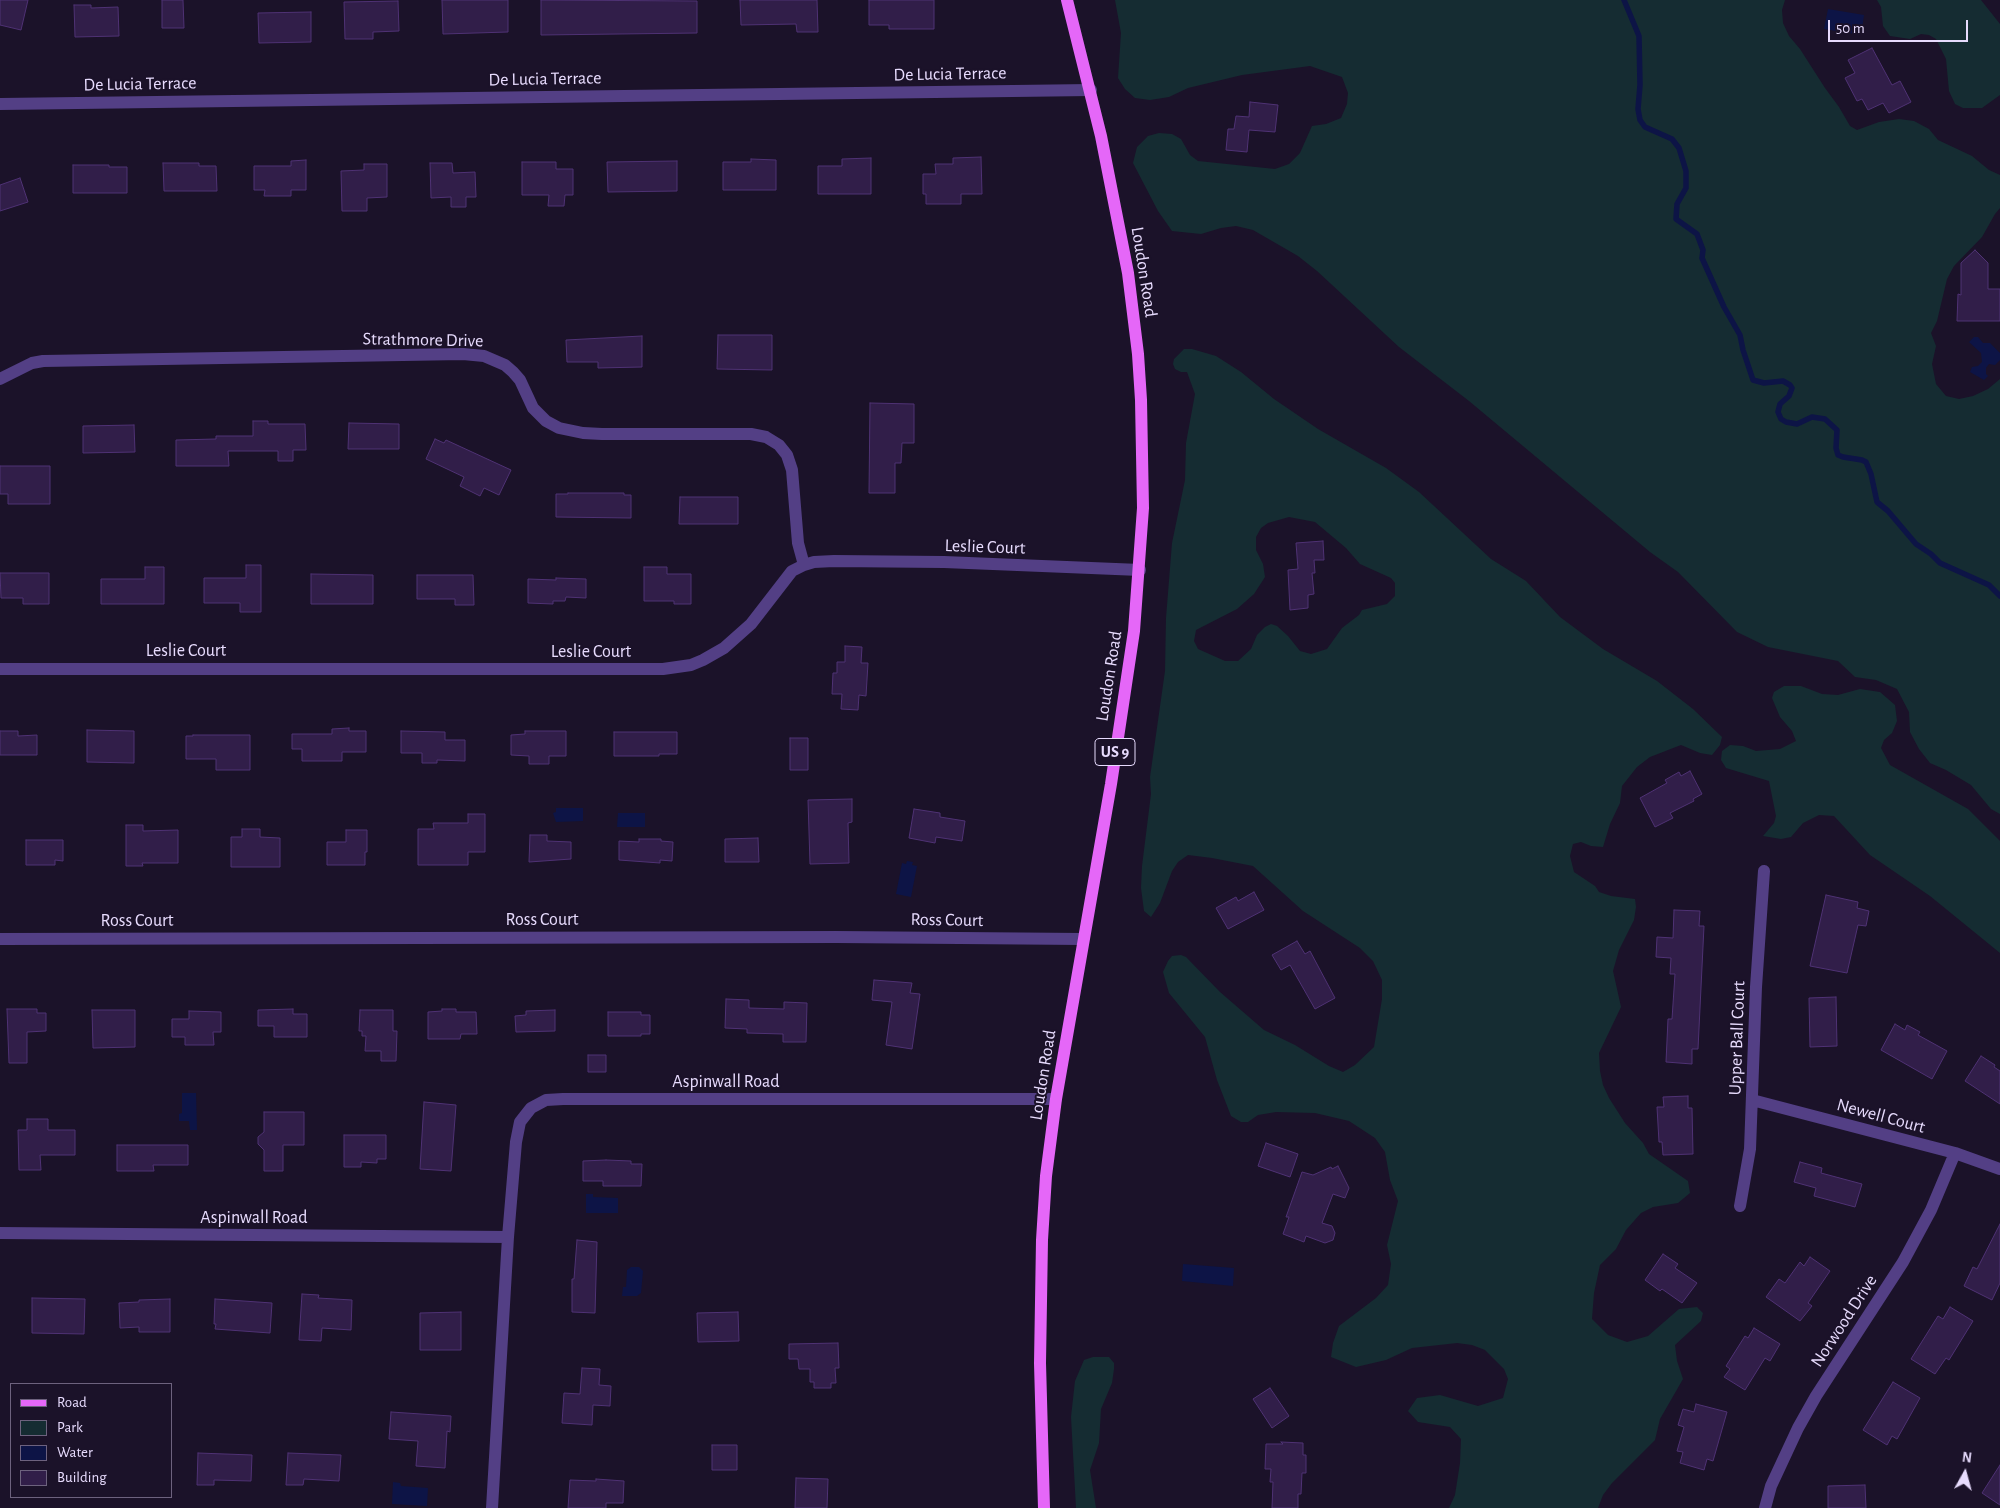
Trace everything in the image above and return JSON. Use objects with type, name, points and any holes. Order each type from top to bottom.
[{"type":"main road","name":"Loudon Road","points":[[1044,1508],[1040,1363],[1042,1240],[1046,1176],[1056,1099],[1109,793],[1131,650],[1140,570],[1143,476],[1138,354],[1121,234],[1091,90],[1067,0]]},
{"type":"street","name":"De Lucia Terrace","points":[[0,104],[1091,90]]},
{"type":"street","name":"Strathmore Drive","points":[[0,379],[32,363],[43,361],[463,354],[484,356],[505,365],[514,372],[520,380],[533,408],[546,422],[559,428],[583,433],[602,434],[752,434],[766,438],[779,445],[787,455],[792,470],[798,543],[804,565]]},
{"type":"street","name":"Leslie Court","points":[[0,669],[650,670],[678,667],[703,660],[724,648],[751,624],[792,571],[804,565],[834,561],[944,562],[1140,570]]},
{"type":"street","name":"Upper Ball Court","points":[[1740,1206],[1749,1160],[1756,986],[1764,871]]},
{"type":"street","name":"Ross Court","points":[[0,939],[836,937],[1083,939]]},
{"type":"street","name":"Aspinwall Road","points":[[492,1508],[508,1237],[516,1142],[520,1122],[528,1111],[546,1100],[1056,1099]]},
{"type":"street","name":"Newell Court","points":[[1752,1100],[1956,1153],[2000,1170]]},
{"type":"street","name":"Norwood Drive","points":[[1765,1508],[1771,1486],[1798,1428],[1816,1396],[1903,1262],[1931,1210],[1956,1153]]},
{"type":"street","name":"Aspinwall Road","points":[[0,1233],[508,1237]]},
{"type":"green space","points":[[1115,0],[1785,0],[1782,10],[1783,23],[1789,36],[1800,49],[1850,126],[1857,130],[1879,122],[1899,119],[1914,121],[1929,129],[1938,140],[1972,156],[1989,170],[2000,175],[2000,208],[1982,237],[1954,266],[1947,279],[1937,321],[1931,333],[1936,346],[1932,364],[1936,384],[1946,396],[1959,399],[1973,396],[1988,389],[2000,379],[2000,814],[1991,809],[1971,785],[1930,763],[1919,749],[1910,732],[1909,712],[1897,689],[1876,680],[1855,677],[1838,661],[1768,647],[1737,632],[1678,572],[1650,552],[1469,401],[1399,347],[1317,271],[1298,256],[1253,230],[1236,226],[1201,234],[1172,231],[1158,211],[1133,163],[1137,147],[1148,136],[1159,133],[1172,134],[1181,139],[1190,155],[1198,161],[1275,169],[1289,164],[1300,153],[1312,126],[1326,124],[1341,118],[1347,104],[1348,93],[1342,77],[1310,66],[1242,75],[1188,88],[1169,97],[1150,100],[1135,98],[1125,89],[1118,78],[1121,33]]},
{"type":"green space","points":[[1877,0],[1981,0],[2000,24],[2000,95],[1982,108],[1963,108],[1955,104],[1949,91],[1946,59],[1936,39],[1929,35],[1921,34],[1910,39],[1890,36],[1883,26],[1881,7]]},
{"type":"green space","points":[[1184,349],[1192,349],[1216,356],[1241,372],[1274,399],[1318,429],[1386,468],[1419,492],[1491,559],[1526,581],[1560,617],[1603,649],[1657,681],[1693,709],[1722,737],[1720,745],[1712,755],[1700,753],[1681,745],[1650,757],[1637,767],[1622,786],[1620,803],[1610,824],[1603,847],[1591,846],[1581,842],[1573,844],[1570,856],[1574,872],[1595,886],[1599,892],[1611,896],[1635,899],[1634,920],[1619,950],[1613,971],[1621,1007],[1599,1053],[1600,1071],[1603,1085],[1609,1098],[1625,1123],[1643,1143],[1649,1154],[1688,1181],[1690,1193],[1678,1203],[1653,1207],[1641,1213],[1626,1230],[1616,1249],[1600,1265],[1594,1293],[1592,1319],[1608,1335],[1627,1342],[1648,1336],[1679,1309],[1697,1307],[1703,1313],[1701,1321],[1675,1345],[1677,1361],[1683,1379],[1660,1419],[1655,1440],[1612,1483],[1603,1495],[1598,1508],[1449,1508],[1455,1495],[1460,1463],[1461,1439],[1450,1427],[1418,1422],[1408,1411],[1417,1398],[1440,1395],[1478,1406],[1503,1398],[1508,1379],[1504,1369],[1485,1350],[1472,1345],[1457,1343],[1412,1348],[1386,1360],[1356,1367],[1331,1357],[1333,1343],[1339,1326],[1376,1298],[1388,1285],[1391,1264],[1387,1245],[1398,1201],[1390,1180],[1385,1152],[1375,1138],[1349,1121],[1315,1113],[1276,1112],[1258,1115],[1248,1122],[1241,1122],[1231,1116],[1217,1080],[1205,1037],[1169,993],[1163,972],[1172,956],[1181,955],[1186,957],[1220,992],[1264,1030],[1343,1072],[1355,1065],[1374,1047],[1382,999],[1382,980],[1373,961],[1360,948],[1303,911],[1253,866],[1188,855],[1178,862],[1172,871],[1160,903],[1151,917],[1144,911],[1141,888],[1142,866],[1151,794],[1150,777],[1165,671],[1166,618],[1172,543],[1185,480],[1186,443],[1195,394],[1187,372],[1175,369],[1174,359]],"holes":[[[1289,517],[1315,522],[1346,548],[1360,564],[1391,578],[1395,583],[1395,596],[1387,604],[1362,610],[1359,615],[1342,628],[1327,649],[1311,654],[1300,651],[1288,636],[1277,626],[1271,624],[1257,635],[1251,649],[1238,661],[1225,661],[1198,649],[1194,641],[1196,630],[1237,609],[1254,594],[1265,577],[1263,564],[1256,550],[1256,537],[1261,528],[1268,523]]]},
{"type":"green space","points":[[1784,686],[1801,686],[1822,694],[1838,695],[1860,689],[1880,692],[1895,705],[1897,721],[1892,733],[1884,740],[1881,748],[1890,765],[1968,809],[2000,841],[2000,953],[1930,896],[1870,855],[1834,816],[1819,815],[1803,823],[1791,837],[1781,839],[1763,836],[1774,823],[1776,816],[1769,781],[1726,768],[1721,760],[1722,751],[1730,745],[1743,746],[1756,751],[1780,749],[1796,741],[1792,731],[1780,717],[1772,698],[1774,692]]},
{"type":"green space","points":[[1093,1357],[1109,1357],[1114,1363],[1114,1369],[1112,1383],[1101,1409],[1099,1443],[1090,1470],[1096,1508],[1076,1508],[1071,1417],[1075,1381],[1084,1360]]},
{"type":"water","points":[[1828,9],[1864,15],[1861,35],[1824,29]]},
{"type":"water","points":[[1974,337],[1978,337],[1983,343],[1990,343],[2000,353],[2000,360],[1995,365],[1989,364],[1986,368],[1988,376],[1984,380],[1970,372],[1972,367],[1978,366],[1982,362],[1981,353],[1969,342]]},
{"type":"water","points":[[556,808],[583,808],[583,821],[556,822],[553,813],[556,812]]},
{"type":"water","points":[[618,813],[645,813],[645,827],[617,827]]},
{"type":"water","points":[[907,861],[913,862],[912,865],[917,866],[911,897],[896,894],[902,863],[906,864]]},
{"type":"water","points":[[182,1093],[196,1093],[197,1130],[190,1130],[189,1121],[179,1121],[179,1114],[182,1113]]},
{"type":"water","points":[[586,1194],[593,1194],[593,1197],[618,1198],[618,1213],[586,1213]]},
{"type":"water","points":[[1183,1264],[1234,1268],[1233,1286],[1182,1281]]},
{"type":"water","points":[[631,1267],[639,1267],[643,1271],[641,1293],[637,1296],[622,1296],[623,1287],[626,1287],[627,1270]]},
{"type":"water","points":[[393,1482],[400,1483],[401,1486],[428,1488],[427,1506],[392,1504]]},
{"type":"building","points":[[0,0],[28,0],[21,30],[0,25]]},
{"type":"building","points":[[162,0],[183,0],[184,28],[162,28]]},
{"type":"building","points":[[442,0],[508,0],[508,32],[443,34]]},
{"type":"building","points":[[541,0],[697,1],[697,33],[541,35]]},
{"type":"building","points":[[740,0],[817,0],[818,32],[797,32],[796,24],[741,25]]},
{"type":"building","points":[[869,0],[934,0],[934,29],[889,29],[889,25],[869,25]]},
{"type":"building","points":[[398,1],[399,31],[373,32],[373,39],[345,39],[344,2]]},
{"type":"building","points":[[74,5],[91,5],[91,8],[118,7],[119,36],[75,37]]},
{"type":"building","points":[[311,12],[311,42],[259,43],[258,13]]},
{"type":"building","points":[[1872,48],[1892,85],[1900,81],[1911,102],[1889,113],[1883,103],[1868,110],[1862,99],[1857,101],[1845,78],[1855,73],[1848,60]]},
{"type":"building","points":[[1250,102],[1278,105],[1275,132],[1249,130],[1247,152],[1226,150],[1228,129],[1234,129],[1236,116],[1249,117]]},
{"type":"building","points":[[981,157],[982,194],[961,194],[961,204],[926,204],[926,194],[923,194],[923,174],[936,174],[935,164],[953,164],[953,158]]},
{"type":"building","points":[[871,158],[871,194],[818,194],[818,166],[842,166],[842,159]]},
{"type":"building","points":[[751,159],[776,160],[776,190],[723,190],[723,162],[751,162]]},
{"type":"building","points":[[306,160],[306,190],[291,190],[291,196],[264,196],[265,190],[254,190],[254,166],[291,166],[291,161]]},
{"type":"building","points":[[677,161],[677,191],[608,192],[607,162]]},
{"type":"building","points":[[522,162],[556,162],[556,169],[573,169],[573,195],[565,195],[564,206],[548,206],[549,195],[522,195]]},
{"type":"building","points":[[163,163],[199,163],[199,166],[216,166],[217,191],[164,191]]},
{"type":"building","points":[[430,163],[452,163],[453,173],[475,172],[476,197],[466,197],[466,207],[451,207],[451,197],[431,198]]},
{"type":"building","points":[[364,164],[387,164],[387,197],[367,198],[367,211],[342,211],[341,171],[364,170]]},
{"type":"building","points":[[73,165],[127,167],[127,193],[73,193]]},
{"type":"building","points":[[20,178],[28,202],[0,211],[0,185]]},
{"type":"building","points":[[1975,250],[1988,263],[1988,289],[2000,289],[2000,321],[1957,321],[1958,294],[1961,295],[1961,263]]},
{"type":"building","points":[[718,335],[772,335],[772,370],[717,369]]},
{"type":"building","points":[[642,336],[642,367],[598,368],[598,362],[567,362],[566,340]]},
{"type":"building","points":[[870,403],[914,404],[914,443],[902,443],[901,463],[895,463],[895,493],[869,493]]},
{"type":"building","points":[[253,421],[268,421],[268,424],[305,424],[306,450],[293,450],[293,461],[278,461],[278,451],[228,451],[229,466],[176,466],[176,440],[216,439],[216,436],[253,436]]},
{"type":"building","points":[[349,423],[399,424],[399,449],[348,449]]},
{"type":"building","points":[[134,425],[135,452],[83,453],[83,426]]},
{"type":"building","points":[[435,439],[444,443],[446,440],[511,470],[499,495],[484,488],[480,496],[460,486],[464,477],[426,459]]},
{"type":"building","points":[[0,466],[50,466],[50,504],[8,504],[8,494],[0,494]]},
{"type":"building","points":[[624,493],[624,495],[631,495],[631,518],[556,517],[556,494]]},
{"type":"building","points":[[680,497],[738,497],[738,524],[679,524]]},
{"type":"building","points":[[1323,541],[1324,560],[1314,560],[1315,573],[1312,573],[1314,594],[1308,595],[1308,608],[1290,610],[1288,570],[1298,569],[1296,543]]},
{"type":"building","points":[[246,565],[261,565],[261,612],[240,612],[240,603],[204,603],[204,578],[246,578]]},
{"type":"building","points":[[145,567],[164,567],[164,604],[101,604],[101,579],[145,579]]},
{"type":"building","points":[[644,567],[667,567],[667,574],[691,574],[691,604],[674,604],[674,601],[644,601]]},
{"type":"building","points":[[0,573],[49,573],[49,604],[23,604],[23,598],[1,598]]},
{"type":"building","points":[[311,574],[373,575],[373,604],[311,604]]},
{"type":"building","points":[[417,575],[473,575],[474,605],[455,605],[455,599],[417,599]]},
{"type":"building","points":[[556,578],[586,579],[586,598],[566,597],[565,601],[553,601],[553,604],[528,603],[528,579],[556,580]]},
{"type":"building","points":[[845,646],[862,647],[861,663],[868,663],[866,696],[859,695],[858,710],[841,709],[842,694],[832,694],[833,673],[837,673],[837,662],[845,662]]},
{"type":"building","points":[[349,728],[349,731],[366,731],[366,752],[342,752],[342,761],[302,761],[302,749],[292,749],[292,734],[332,734],[332,729]]},
{"type":"building","points":[[87,730],[134,731],[134,763],[87,762]]},
{"type":"building","points":[[0,731],[18,731],[18,736],[37,735],[37,755],[0,755]]},
{"type":"building","points":[[401,731],[445,732],[445,740],[465,740],[465,761],[437,760],[437,763],[422,763],[422,753],[401,753]]},
{"type":"building","points":[[525,731],[566,731],[566,756],[549,756],[549,764],[529,764],[529,756],[511,755],[511,735],[525,734]]},
{"type":"building","points":[[614,732],[677,732],[677,754],[614,756]]},
{"type":"building","points":[[250,735],[250,770],[216,770],[216,759],[186,759],[186,736]]},
{"type":"building","points":[[790,738],[808,738],[808,770],[790,770]]},
{"type":"building","points":[[1690,771],[1702,794],[1693,799],[1694,801],[1670,813],[1673,818],[1655,827],[1640,798],[1667,783],[1665,780],[1679,772],[1681,776]]},
{"type":"building","points":[[852,799],[852,822],[848,823],[849,863],[810,864],[808,800]]},
{"type":"building","points":[[914,809],[940,813],[940,817],[965,821],[962,841],[936,837],[935,843],[909,838]]},
{"type":"building","points":[[468,814],[485,814],[485,852],[468,852],[468,865],[418,865],[418,829],[434,829],[433,823],[468,823]]},
{"type":"building","points":[[126,825],[143,825],[143,831],[178,830],[178,863],[142,863],[143,866],[126,866]]},
{"type":"building","points":[[242,829],[260,829],[260,837],[280,838],[280,867],[231,867],[231,837],[242,837]]},
{"type":"building","points":[[346,830],[367,830],[365,865],[327,865],[327,842],[346,842]]},
{"type":"building","points":[[530,835],[547,835],[547,841],[571,842],[571,859],[529,862]]},
{"type":"building","points":[[758,838],[759,862],[725,862],[725,839]]},
{"type":"building","points":[[639,839],[661,839],[661,841],[673,842],[672,861],[660,860],[660,863],[619,860],[619,841],[639,842]]},
{"type":"building","points":[[26,840],[63,840],[63,861],[55,860],[55,865],[26,865]]},
{"type":"building","points":[[1254,892],[1264,910],[1228,929],[1216,908],[1236,897],[1238,901]]},
{"type":"building","points":[[1826,895],[1858,902],[1857,908],[1869,911],[1866,926],[1858,925],[1847,973],[1810,966]]},
{"type":"building","points":[[1674,910],[1700,911],[1699,926],[1704,926],[1698,1049],[1692,1049],[1692,1064],[1666,1062],[1668,1019],[1672,1019],[1675,974],[1670,974],[1671,958],[1656,957],[1657,937],[1673,938]]},
{"type":"building","points":[[1297,941],[1305,954],[1310,951],[1335,998],[1315,1009],[1290,965],[1281,970],[1272,955]]},
{"type":"building","points":[[874,980],[912,983],[910,993],[920,994],[912,1049],[886,1045],[892,1002],[872,1000]]},
{"type":"building","points":[[1836,997],[1837,1046],[1810,1047],[1809,998]]},
{"type":"building","points":[[726,999],[749,1000],[749,1008],[784,1009],[784,1002],[807,1003],[806,1042],[783,1042],[783,1034],[747,1033],[747,1029],[725,1028]]},
{"type":"building","points":[[7,1009],[37,1009],[37,1013],[46,1013],[46,1031],[27,1032],[27,1063],[9,1063]]},
{"type":"building","points":[[293,1009],[293,1014],[307,1014],[307,1037],[274,1037],[274,1026],[258,1026],[258,1010]]},
{"type":"building","points":[[442,1009],[456,1009],[456,1012],[476,1012],[477,1034],[461,1034],[460,1039],[428,1039],[428,1012],[442,1011]]},
{"type":"building","points":[[92,1010],[135,1010],[135,1047],[93,1048]]},
{"type":"building","points":[[360,1010],[393,1010],[393,1031],[397,1031],[396,1061],[381,1061],[381,1051],[365,1051],[366,1036],[362,1036],[362,1031],[359,1031]]},
{"type":"building","points":[[555,1010],[555,1031],[516,1032],[515,1016],[526,1015],[526,1011]]},
{"type":"building","points":[[189,1011],[221,1012],[221,1032],[213,1032],[214,1045],[185,1045],[185,1037],[172,1037],[172,1019],[189,1019]]},
{"type":"building","points":[[608,1012],[641,1012],[641,1015],[650,1015],[650,1034],[641,1034],[641,1036],[608,1036]]},
{"type":"building","points":[[1895,1024],[1905,1030],[1907,1025],[1920,1032],[1918,1035],[1947,1051],[1932,1079],[1881,1050]]},
{"type":"building","points":[[588,1055],[606,1055],[606,1072],[588,1072]]},
{"type":"building","points":[[1981,1056],[1995,1065],[1994,1067],[2000,1071],[2000,1104],[1965,1081]]},
{"type":"building","points":[[1688,1096],[1688,1108],[1692,1108],[1693,1154],[1663,1155],[1662,1142],[1659,1142],[1657,1107],[1664,1107],[1663,1097]]},
{"type":"building","points":[[424,1102],[456,1105],[451,1171],[420,1169]]},
{"type":"building","points":[[264,1112],[304,1112],[304,1145],[283,1145],[283,1171],[264,1171],[264,1150],[258,1144],[258,1137],[264,1132]]},
{"type":"building","points":[[27,1119],[48,1119],[48,1130],[75,1130],[75,1155],[40,1155],[41,1170],[19,1170],[18,1130],[27,1130]]},
{"type":"building","points":[[344,1135],[386,1135],[386,1159],[377,1159],[377,1163],[361,1162],[361,1167],[344,1167]]},
{"type":"building","points":[[1266,1143],[1298,1154],[1290,1177],[1258,1166]]},
{"type":"building","points":[[117,1145],[188,1145],[188,1165],[153,1165],[154,1171],[117,1171]]},
{"type":"building","points":[[583,1161],[631,1161],[631,1164],[642,1164],[641,1186],[603,1186],[603,1181],[583,1181]]},
{"type":"building","points":[[1800,1162],[1822,1168],[1821,1173],[1862,1184],[1855,1207],[1814,1196],[1816,1188],[1794,1182]]},
{"type":"building","points":[[1338,1166],[1349,1188],[1345,1198],[1333,1194],[1322,1223],[1332,1226],[1335,1233],[1333,1240],[1325,1243],[1306,1236],[1304,1242],[1283,1234],[1289,1217],[1286,1217],[1302,1172],[1313,1175]]},
{"type":"building","points":[[2000,1224],[2000,1283],[1992,1300],[1964,1286],[1973,1267],[1977,1269]]},
{"type":"building","points":[[577,1240],[597,1242],[595,1313],[572,1312],[572,1279],[574,1279]]},
{"type":"building","points":[[1663,1254],[1678,1264],[1675,1268],[1697,1283],[1682,1303],[1645,1280]]},
{"type":"building","points":[[1810,1257],[1830,1271],[1808,1303],[1812,1306],[1800,1321],[1766,1297],[1779,1279],[1785,1283],[1800,1262],[1804,1266]]},
{"type":"building","points":[[302,1294],[319,1295],[318,1298],[352,1300],[351,1330],[322,1328],[321,1341],[299,1340]]},
{"type":"building","points":[[32,1298],[85,1299],[84,1334],[32,1333]]},
{"type":"building","points":[[170,1299],[170,1332],[139,1332],[139,1327],[120,1328],[119,1303]]},
{"type":"building","points":[[215,1299],[272,1303],[270,1333],[215,1329]]},
{"type":"building","points":[[1950,1307],[1973,1321],[1949,1360],[1946,1358],[1935,1374],[1911,1359],[1938,1316],[1943,1319]]},
{"type":"building","points":[[461,1312],[461,1350],[420,1350],[420,1313]]},
{"type":"building","points":[[738,1312],[739,1341],[698,1342],[697,1313]]},
{"type":"building","points":[[1754,1328],[1780,1344],[1770,1361],[1765,1358],[1745,1390],[1724,1377],[1730,1369],[1726,1366],[1745,1336],[1748,1338]]},
{"type":"building","points":[[838,1343],[839,1368],[835,1368],[836,1383],[831,1383],[831,1388],[814,1388],[814,1382],[810,1382],[810,1369],[799,1369],[798,1359],[789,1359],[789,1344]]},
{"type":"building","points":[[582,1368],[600,1369],[599,1385],[611,1386],[610,1406],[593,1405],[592,1425],[562,1423],[564,1393],[580,1394]]},
{"type":"building","points":[[1893,1382],[1920,1398],[1897,1439],[1892,1436],[1887,1445],[1863,1430]]},
{"type":"building","points":[[1270,1388],[1289,1416],[1272,1428],[1253,1399]]},
{"type":"building","points":[[1696,1404],[1727,1412],[1713,1461],[1707,1459],[1704,1470],[1680,1463],[1683,1452],[1677,1451],[1684,1427],[1678,1425],[1683,1409],[1694,1412]]},
{"type":"building","points":[[391,1412],[451,1416],[450,1432],[447,1431],[445,1468],[416,1466],[418,1441],[389,1439]]},
{"type":"building","points":[[1281,1442],[1303,1443],[1303,1455],[1306,1455],[1306,1473],[1302,1473],[1301,1494],[1298,1494],[1298,1508],[1272,1508],[1273,1482],[1270,1482],[1271,1469],[1265,1469],[1266,1444],[1283,1444]]},
{"type":"building","points":[[712,1445],[737,1445],[737,1470],[712,1470]]},
{"type":"building","points":[[198,1453],[252,1455],[251,1481],[214,1480],[214,1485],[197,1485]]},
{"type":"building","points":[[288,1453],[341,1455],[339,1481],[304,1479],[303,1485],[286,1485]]},
{"type":"building","points":[[2000,1465],[2000,1505],[1982,1493]]},
{"type":"building","points":[[796,1478],[828,1479],[827,1508],[795,1508]]},
{"type":"building","points":[[596,1479],[624,1481],[623,1503],[606,1503],[606,1508],[568,1508],[570,1480],[596,1481]]},
{"type":"building","points":[[1865,1485],[1866,1508],[1828,1508],[1828,1486]]},
{"type":"waterway","points":[[1624,0],[1639,36],[1640,85],[1638,109],[1640,120],[1645,127],[1672,139],[1679,148],[1686,171],[1686,188],[1677,204],[1676,219],[1697,234],[1703,250],[1702,258],[1724,307],[1740,335],[1753,380],[1764,383],[1783,381],[1790,385],[1792,388],[1789,396],[1780,404],[1778,412],[1781,419],[1797,424],[1812,417],[1825,419],[1837,430],[1836,448],[1838,455],[1866,462],[1871,474],[1877,502],[1888,511],[1916,544],[1940,563],[1989,585],[2000,596]]}]
